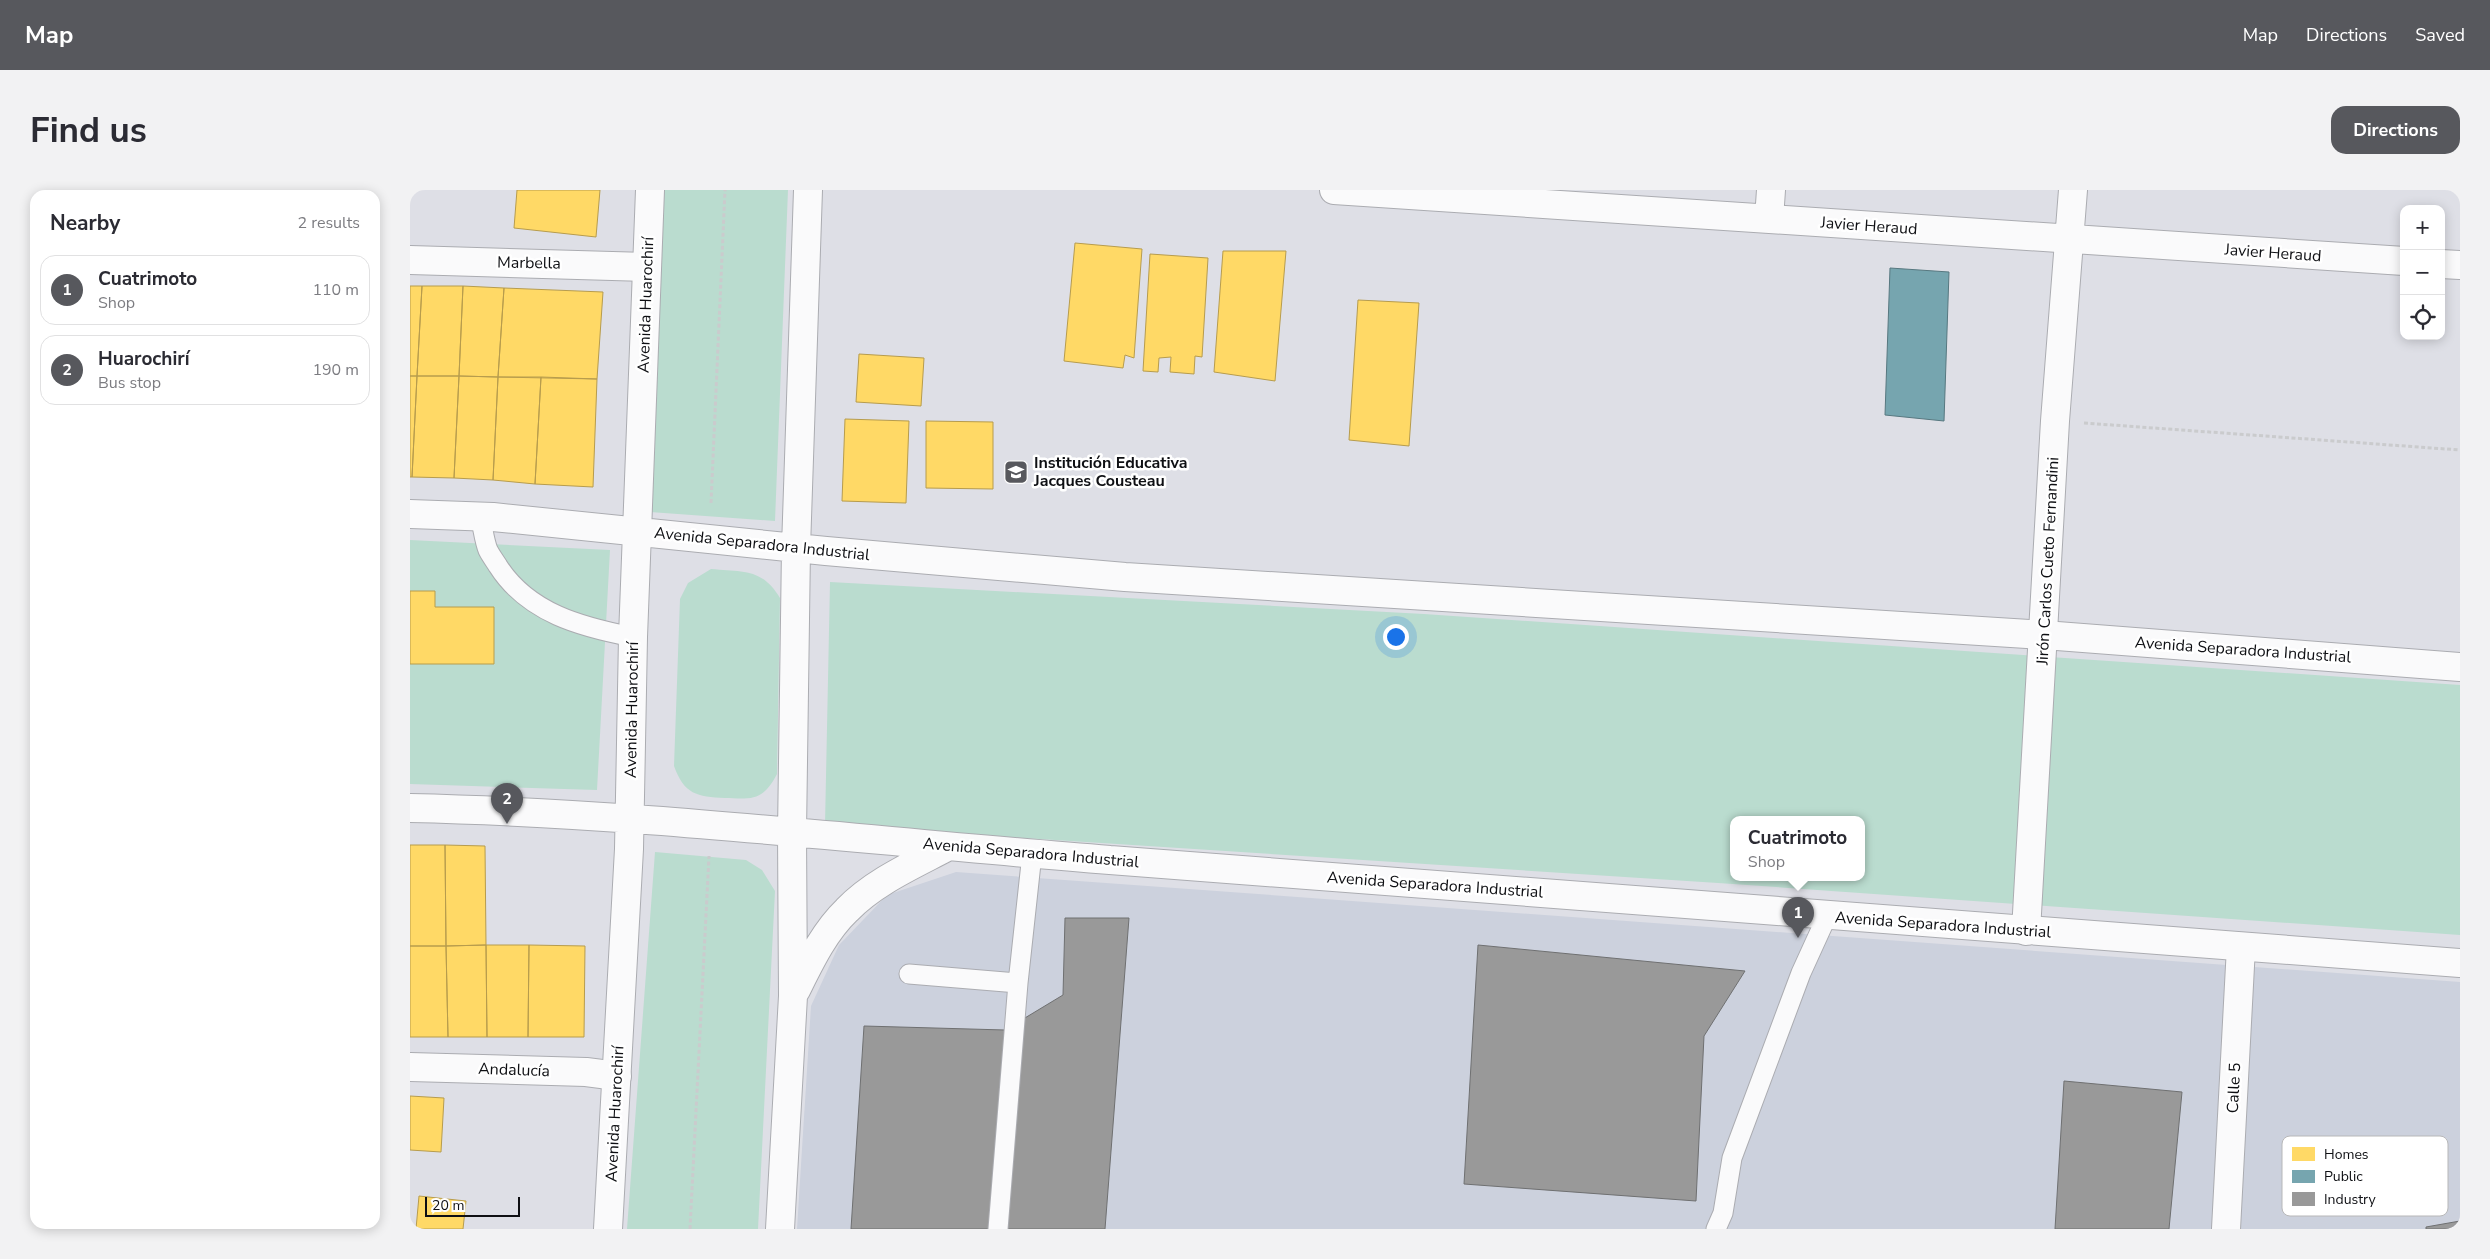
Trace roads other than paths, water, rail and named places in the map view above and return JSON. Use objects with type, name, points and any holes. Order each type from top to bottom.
[{"type":"main road","name":"Avenida Huarochirí","points":[[608,1229],[629,819],[633,637],[650,190]]},
{"type":"main road","points":[[780,1229],[793,996],[792,833],[796,548],[808,190]]},
{"type":"main road","name":"Javier Heraud","points":[[1334,190],[2400,262]]},
{"type":"main road","points":[[1769,219],[1771,190]]},
{"type":"main road","name":"Jirón Carlos Cueto Fernandini","points":[[2026,931],[2055,421],[2072,190]]},
{"type":"main road","name":"Marbella","points":[[410,260],[594,264],[647,268]]},
{"type":"main road","points":[[2445,264],[2460,265]]},
{"type":"main road","name":"Avenida Separadora Industrial","points":[[410,514],[480,517],[796,548],[1126,577],[2044,635],[2460,666]]},
{"type":"main road","name":"Avenida Separadora Industrial","points":[[410,808],[506,810],[629,819],[1032,854],[2460,963]]},
{"type":"main road","points":[[793,996],[815,950],[847,910],[886,880],[947,847]]},
{"type":"main road","name":"Calle 5","points":[[2226,1229],[2241,947]]},
{"type":"main road","name":"Andalucía","points":[[410,1067],[586,1072],[617,1076]]},
{"type":"lane","points":[[480,517],[488,551],[506,579],[529,601],[561,618],[597,630],[633,637]]},
{"type":"lane","points":[[998,1229],[1018,983],[1032,854]]},
{"type":"lane","points":[[1716,1229],[1723,1213],[1732,1158],[1801,973],[1827,916]]},
{"type":"lane","points":[[909,974],[1018,983]]},
{"type":"place","name":"Institución Educativa Jacques Cousteau","points":[[1016,472]]},
{"type":"place","name":"Huarochirí","points":[[507,824]]},
{"type":"place","name":"Cuatrimoto","points":[[1798,938]]}]
